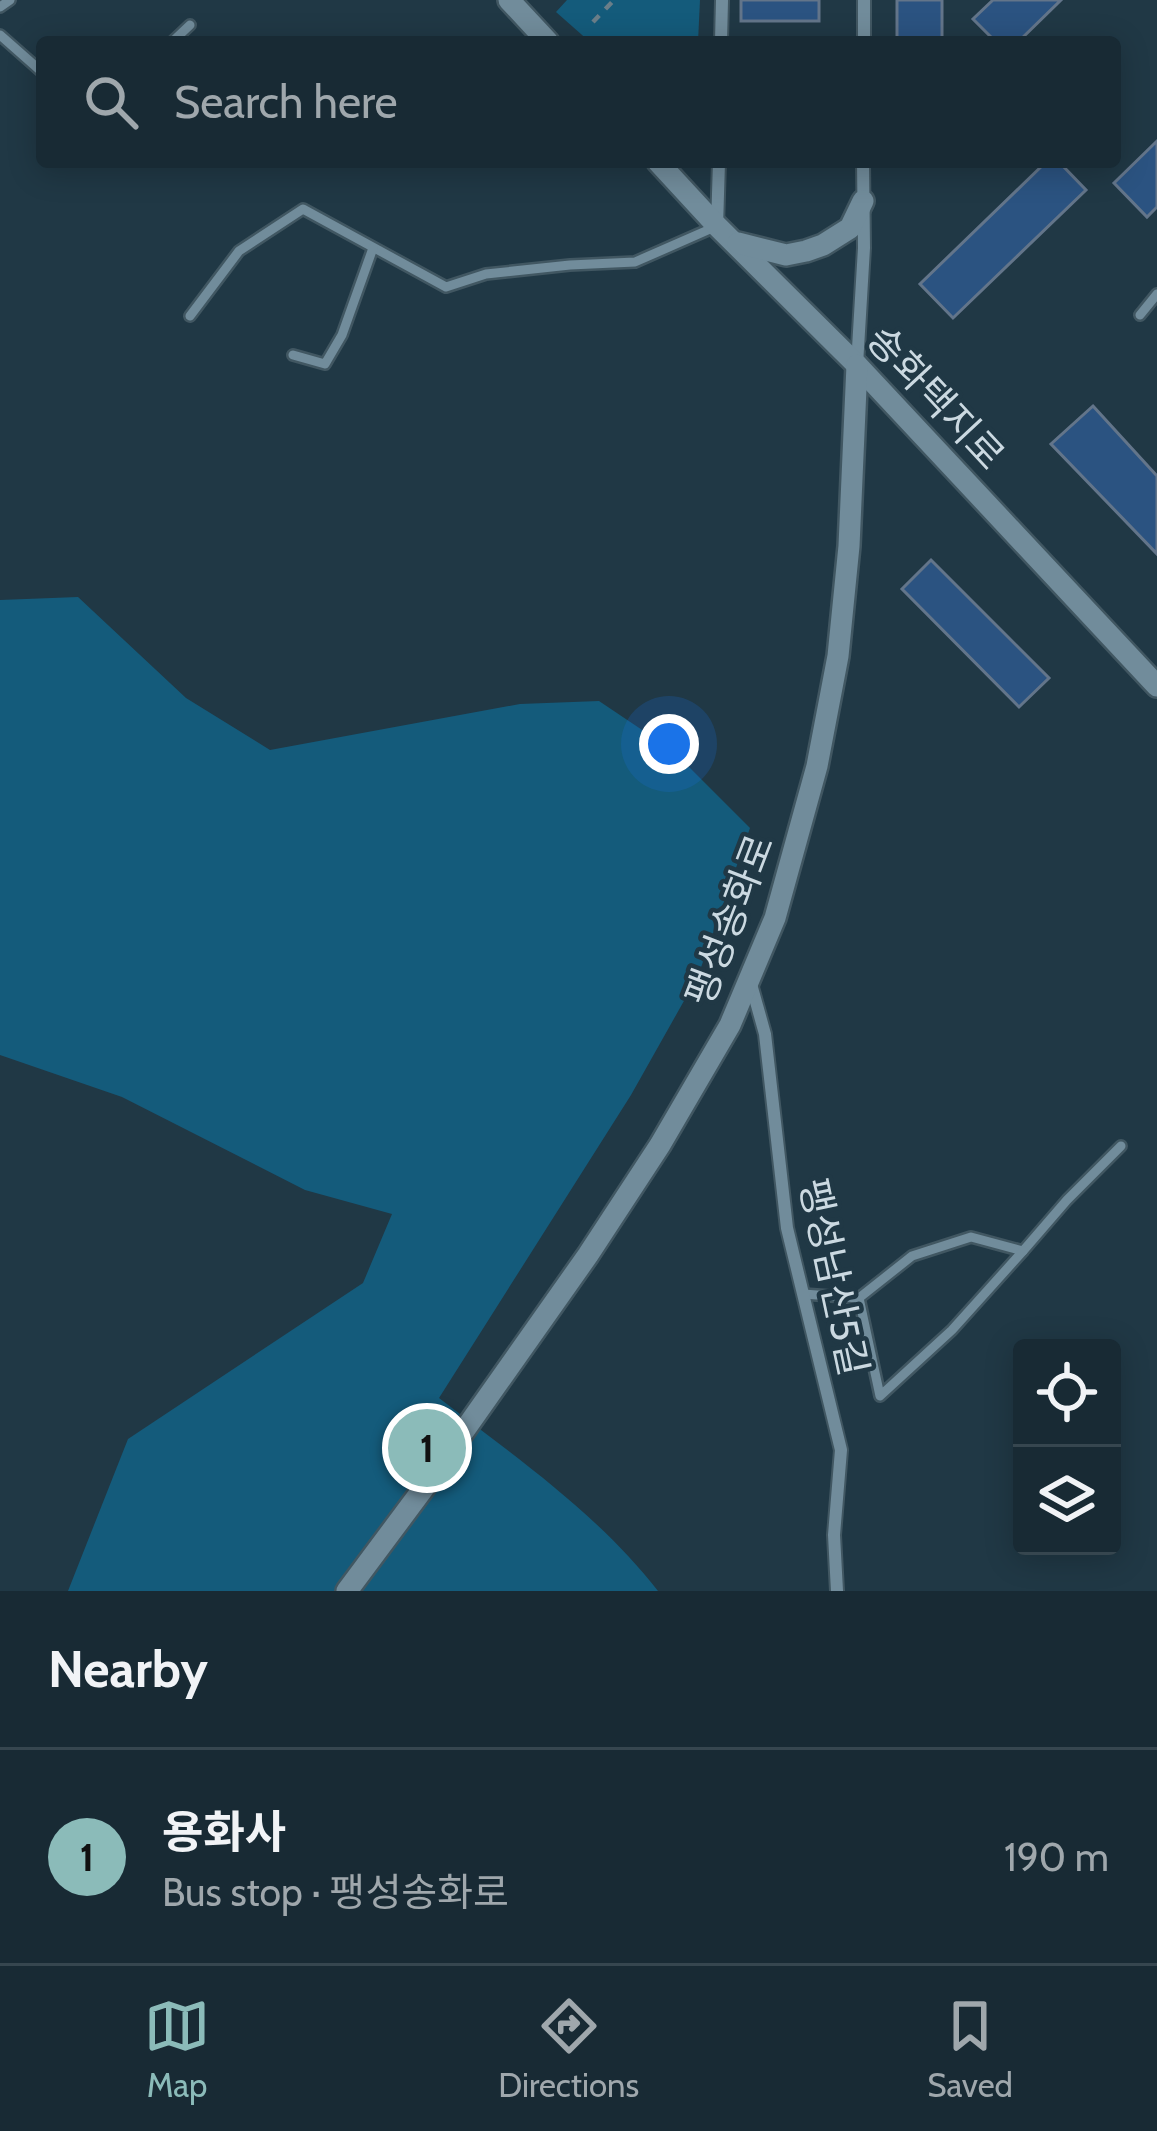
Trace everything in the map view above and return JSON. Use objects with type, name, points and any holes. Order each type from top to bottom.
[{"type":"street","points":[[509,0],[542,36]]},
{"type":"street","points":[[721,36],[722,0]]},
{"type":"street","points":[[864,0],[864,36]]},
{"type":"street","name":"송화택지로","points":[[664,168],[857,365],[1157,686]]},
{"type":"street","points":[[717,226],[718,168]]},
{"type":"street","name":"팽성송화로","points":[[347,1591],[451,1450],[661,1145],[730,1025],[775,918],[817,766],[838,656],[849,546],[864,248],[863,168]]},
{"type":"street","points":[[737,243],[786,255],[806,251],[850,228],[863,201]]},
{"type":"street","name":"팽성남산5길","points":[[748,976],[765,1034],[787,1228],[842,1450],[834,1535],[837,1591]]},
{"type":"lane","points":[[0,7],[10,0]]},
{"type":"lane","points":[[178,36],[190,25]]},
{"type":"lane","points":[[0,35],[36,67]]},
{"type":"lane","points":[[190,316],[239,251],[303,209],[446,287],[486,274],[635,262],[717,226]]},
{"type":"lane","points":[[292,355],[325,364],[342,335],[373,248]]},
{"type":"lane","points":[[1140,315],[1157,294]]},
{"type":"lane","points":[[859,1298],[880,1396],[952,1330],[1121,1146]]},
{"type":"lane","points":[[803,1294],[859,1298],[912,1256],[971,1237],[1023,1251]]},
{"type":"path","points":[[593,22],[614,0]]},
{"type":"shaded area","points":[[567,0],[700,0],[698,36],[583,36],[556,12]]},
{"type":"shaded area","points":[[78,597],[186,698],[270,750],[520,704],[599,701],[672,750],[750,828],[698,976],[631,1095],[439,1398],[583,1512],[658,1591],[68,1591],[128,1439],[363,1283],[392,1214],[305,1190],[122,1097],[0,1055],[0,600]]},
{"type":"building","points":[[741,0],[819,0],[819,21],[741,21]]},
{"type":"building","points":[[897,0],[942,0],[942,36],[897,36]]},
{"type":"building","points":[[993,0],[1061,0],[1024,36],[990,36],[973,19]]},
{"type":"building","points":[[1157,141],[1157,207],[1147,217],[1114,183]]},
{"type":"building","points":[[1040,168],[1065,168],[1086,190],[953,318],[920,284]]},
{"type":"building","points":[[1093,406],[1157,476],[1157,554],[1051,444]]},
{"type":"building","points":[[931,560],[1049,678],[1019,707],[902,589]]},
{"type":"place","name":"용화사","points":[[427,1448]]}]
